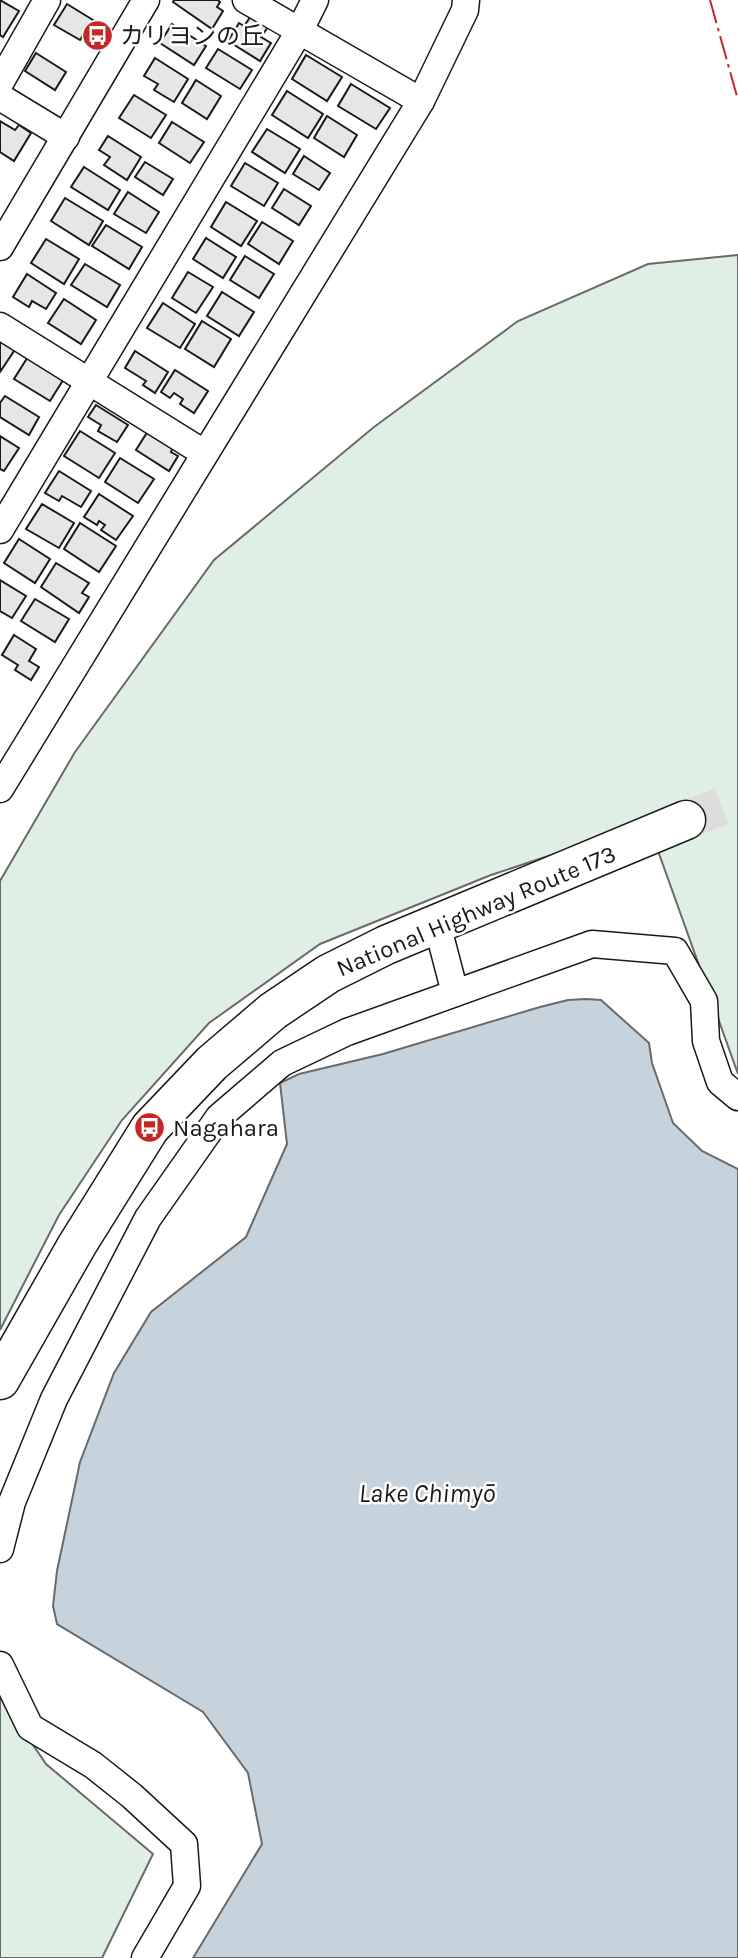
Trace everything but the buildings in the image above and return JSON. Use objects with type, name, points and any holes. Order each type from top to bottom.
[{"type":"highway","name":"National Highway Route 173","points":[[0,1380],[77,1245],[150,1128],[212,1063],[274,1011],[328,974],[386,945],[686,820]]},
{"type":"street","points":[[0,83],[47,0]]},
{"type":"street","points":[[0,247],[146,0]]},
{"type":"street","points":[[246,0],[421,101]]},
{"type":"street","points":[[0,530],[300,30],[315,0]]},
{"type":"street","points":[[0,789],[421,101],[465,10],[466,0]]},
{"type":"street","points":[[0,97],[66,137]]},
{"type":"street","points":[[0,326],[204,453]]},
{"type":"street","points":[[437,924],[455,993]]},
{"type":"street","points":[[0,1549],[12,1502],[54,1399],[148,1218],[219,1117],[282,1063],[347,1032],[592,944],[675,951],[704,1001],[706,1041],[720,1082],[738,1097]]},
{"type":"street","points":[[0,1665],[30,1727],[93,1765],[132,1796],[184,1844],[187,1886],[145,1958]]},
{"type":"green space","points":[[738,255],[738,1074],[648,823],[491,875],[320,944],[209,1023],[122,1120],[59,1215],[0,1330],[0,881],[75,752],[214,560],[374,427],[518,321],[648,264]]},
{"type":"green space","points":[[0,1696],[46,1764],[153,1854],[102,1958],[0,1958]]},
{"type":"water","name":"Lake Chimyō","points":[[586,999],[601,1000],[649,1043],[652,1063],[673,1123],[702,1151],[738,1169],[738,1958],[193,1958],[262,1844],[248,1773],[203,1712],[57,1624],[53,1606],[57,1571],[80,1462],[114,1373],[151,1312],[246,1237],[287,1144],[280,1083],[299,1074],[383,1054],[540,1007]]},
{"type":"tunnel","points":[[686,820],[738,800]]},
{"type":"power","points":[[710,0],[738,100]]},
{"type":"place","name":"カリヨンの丘","points":[[97,36]]},
{"type":"place","name":"Nagahara","points":[[150,1128]]}]
